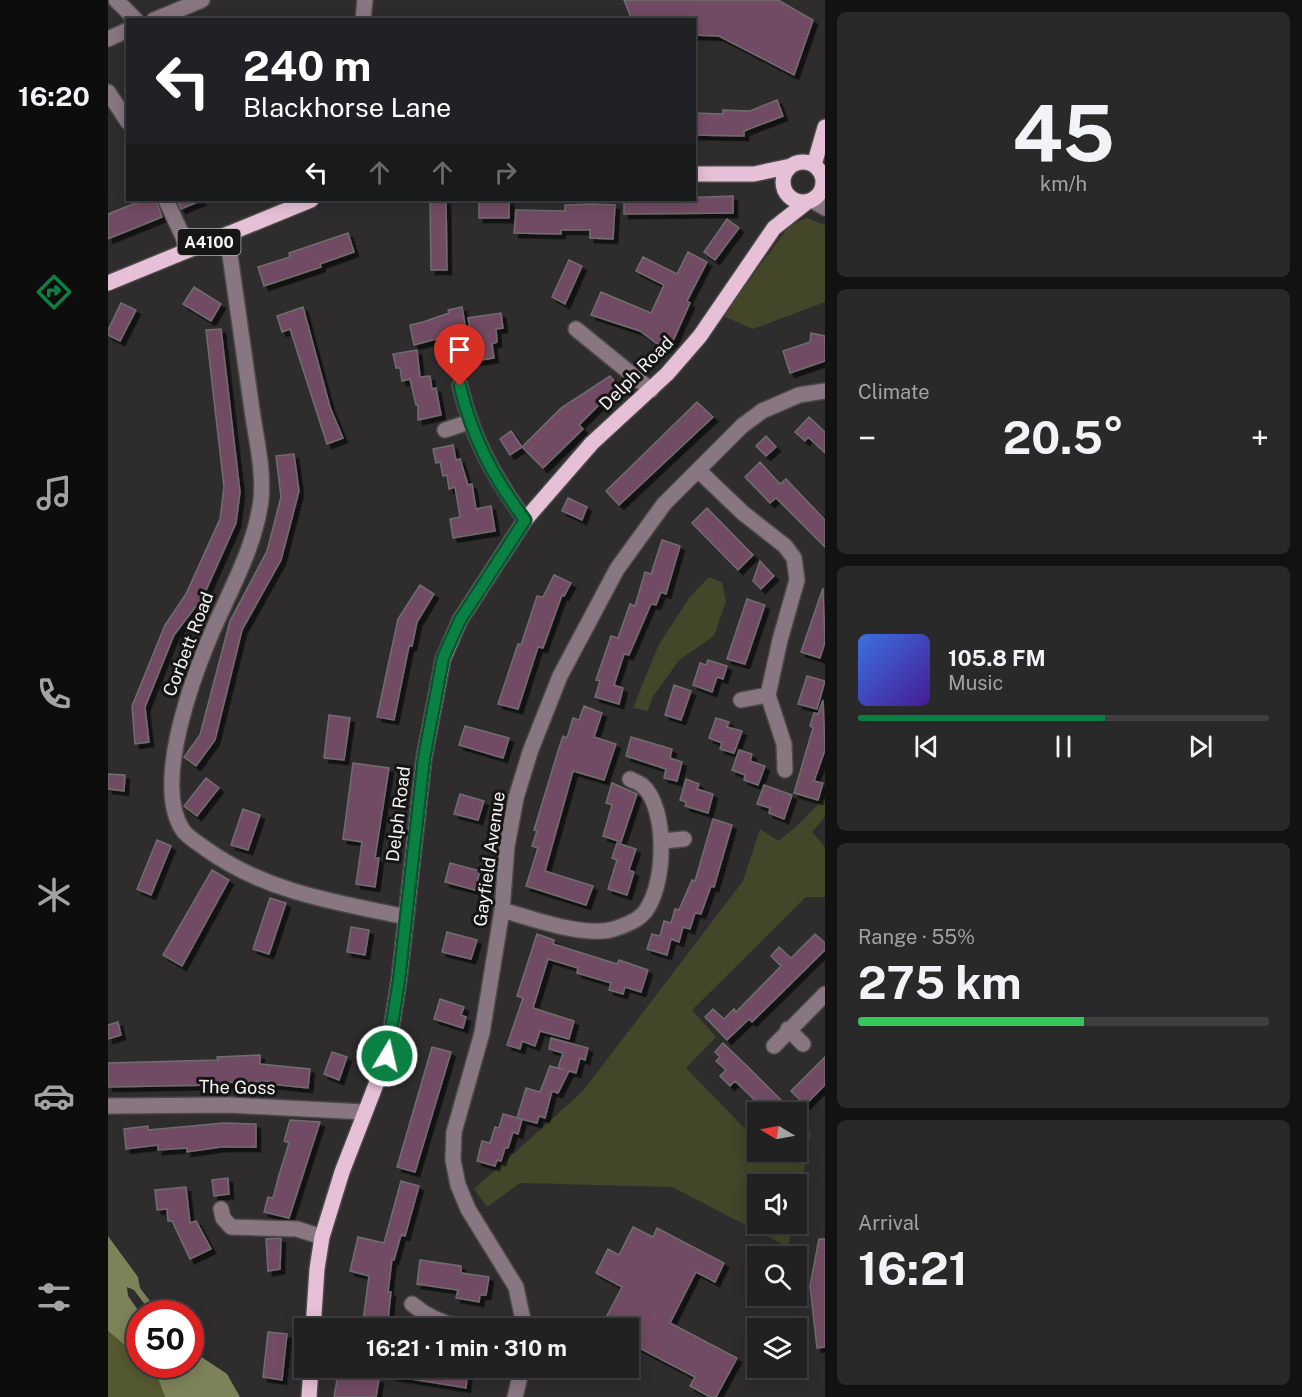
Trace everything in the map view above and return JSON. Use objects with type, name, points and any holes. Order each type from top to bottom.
[{"type":"main road","points":[[814,165],[825,127]]},
{"type":"main road","points":[[696,174],[754,174],[791,166],[798,162],[814,165],[824,181],[815,203],[797,201],[785,188],[754,174]]},
{"type":"main road","points":[[785,188],[786,172],[791,166]]},
{"type":"main road","name":"Delph Road","points":[[314,1318],[322,1237],[342,1172],[387,1056],[424,758],[443,658],[460,620],[525,520],[592,443],[651,390],[700,336],[774,228],[785,188]]},
{"type":"main road","name":"A4100","points":[[108,283],[309,201]]},
{"type":"main road","name":"Delph Road","points":[[774,228],[815,203]]},
{"type":"main road","points":[[309,1397],[310,1378]]},
{"type":"street","points":[[116,0],[134,18]]},
{"type":"street","points":[[159,18],[202,0]]},
{"type":"street","points":[[363,18],[365,0]]},
{"type":"street","points":[[108,39],[126,31]]},
{"type":"street","points":[[108,92],[126,119]]},
{"type":"street","points":[[166,201],[189,250]]},
{"type":"street","name":"Corbett Road","points":[[227,234],[258,452],[261,497],[248,553],[227,597],[185,703],[173,767],[173,798],[181,828],[234,869],[268,883],[320,899],[406,917]]},
{"type":"street","points":[[576,329],[651,390]]},
{"type":"street","points":[[460,386],[469,422],[496,479],[525,520]]},
{"type":"street","name":"Gayfield Avenue","points":[[523,1318],[516,1287],[468,1209],[458,1185],[453,1160],[454,1132],[482,1033],[502,910],[507,846],[516,798],[530,752],[556,686],[632,545],[664,504],[742,426],[762,411],[799,395],[825,391]]},
{"type":"street","points":[[445,430],[469,422]]},
{"type":"street","points":[[699,471],[743,513],[786,546],[794,558],[797,580],[780,640],[768,695],[784,744],[785,770]]},
{"type":"street","points":[[741,700],[768,695]]},
{"type":"street","points":[[502,910],[592,931],[624,925],[643,914],[658,884],[662,841],[658,818],[649,794],[642,785],[630,779]]},
{"type":"street","points":[[662,841],[684,839]]},
{"type":"street","points":[[774,1046],[788,1029],[825,994]]},
{"type":"street","points":[[788,1029],[803,1044]]},
{"type":"street","name":"The Goss","points":[[108,1106],[229,1105],[364,1112]]},
{"type":"street","points":[[221,1209],[223,1218],[231,1227],[297,1229],[322,1237]]},
{"type":"street","points":[[412,1304],[430,1318]]},
{"type":"street","points":[[515,1397],[520,1378]]},
{"type":"shaded area","points":[[807,218],[825,225],[825,302],[753,329],[723,316],[790,225]]},
{"type":"shaded area","points":[[709,577],[722,582],[726,601],[714,636],[679,660],[652,698],[648,711],[633,708],[658,646],[689,598]]},
{"type":"shaded area","points":[[825,797],[825,817],[812,832],[825,847],[825,897],[806,897],[692,1010],[716,1037],[686,1068],[747,1131],[747,1162],[805,1162],[803,1174],[747,1174],[747,1226],[672,1187],[520,1183],[487,1207],[474,1189],[583,1091],[743,881],[760,829],[778,841],[797,826]]},
{"type":"shaded area","points":[[807,1131],[811,1133],[807,1153]]},
{"type":"shaded area","points":[[763,1234],[791,1234],[788,1246]]},
{"type":"shaded area","points":[[108,1236],[138,1277],[140,1288],[149,1300],[142,1300],[134,1290],[127,1287],[131,1300],[126,1300],[126,1346],[108,1331]]},
{"type":"shaded area","points":[[108,1331],[126,1346],[126,1378],[158,1378],[165,1397],[108,1397]]},
{"type":"shaded area","points":[[204,1359],[227,1374],[240,1397],[165,1397],[158,1378],[204,1378]]},
{"type":"building","points":[[624,0],[778,0],[813,20],[794,75],[719,36],[696,35],[696,18],[631,18]]},
{"type":"building","points":[[777,100],[783,116],[744,131],[744,136],[696,135],[696,113],[723,114],[723,110],[750,111]]},
{"type":"building","points":[[733,196],[733,213],[624,214],[624,201],[696,201],[696,197]]},
{"type":"building","points":[[140,201],[156,201],[162,217],[108,239],[108,214]]},
{"type":"building","points":[[177,201],[200,201],[181,209]]},
{"type":"building","points":[[430,201],[446,201],[447,270],[431,270]]},
{"type":"building","points":[[479,201],[509,201],[509,218],[479,218]]},
{"type":"building","points":[[565,205],[615,205],[613,239],[590,238],[590,230],[561,230],[561,234],[514,233],[516,210],[565,211]]},
{"type":"building","points":[[727,219],[739,228],[715,260],[704,252]]},
{"type":"building","points":[[348,233],[354,252],[320,264],[321,267],[264,286],[258,267],[290,257],[289,253]]},
{"type":"building","points":[[688,252],[707,262],[687,301],[690,303],[673,341],[664,349],[640,331],[591,315],[601,292],[651,313],[664,285],[636,271],[643,257],[677,274]]},
{"type":"building","points":[[569,260],[582,266],[565,304],[552,297]]},
{"type":"building","points":[[194,287],[221,304],[211,321],[183,304]]},
{"type":"building","points":[[121,303],[136,310],[120,341],[108,335],[108,330]]},
{"type":"building","points":[[303,307],[330,407],[343,438],[327,444],[290,329],[282,332],[277,316]]},
{"type":"building","points":[[462,307],[466,330],[440,335],[440,338],[414,345],[410,325]]},
{"type":"building","points":[[501,313],[503,328],[496,329],[497,342],[492,344],[494,358],[476,361],[468,318]]},
{"type":"building","points":[[221,329],[240,492],[236,523],[203,597],[174,635],[145,707],[149,742],[135,744],[132,706],[165,625],[186,594],[220,519],[224,487],[206,330]]},
{"type":"building","points":[[811,333],[825,336],[825,361],[790,373],[783,351],[810,342]]},
{"type":"building","points":[[417,350],[420,377],[430,376],[432,389],[436,388],[441,415],[418,420],[418,405],[416,405],[410,379],[402,381],[400,368],[396,368],[393,354]]},
{"type":"building","points":[[610,376],[618,386],[579,425],[583,429],[543,468],[522,447],[561,408]]},
{"type":"building","points":[[697,402],[713,417],[619,505],[606,491]]},
{"type":"building","points":[[809,417],[825,432],[825,453],[808,437],[805,441],[795,432]]},
{"type":"building","points":[[511,431],[522,447],[510,455],[500,439]]},
{"type":"building","points":[[766,436],[776,447],[766,456],[756,446]]},
{"type":"building","points":[[453,445],[456,460],[460,459],[468,485],[472,484],[476,509],[491,506],[495,531],[453,538],[450,519],[460,517],[455,487],[449,489],[447,475],[443,476],[440,462],[436,463],[433,449]]},
{"type":"building","points":[[294,454],[299,491],[281,560],[242,630],[215,740],[196,766],[184,757],[200,735],[230,621],[267,551],[281,497],[276,456]]},
{"type":"building","points":[[760,462],[780,484],[786,479],[825,520],[825,547],[776,498],[770,503],[745,477]]},
{"type":"building","points":[[568,498],[587,507],[582,520],[562,511]]},
{"type":"building","points":[[707,508],[753,555],[738,570],[692,523]]},
{"type":"building","points":[[662,540],[680,546],[666,594],[661,592],[656,605],[651,604],[629,655],[624,654],[614,685],[623,688],[619,704],[595,697],[600,681],[596,680],[611,636],[618,638],[630,604],[635,606],[645,572],[651,574]]},
{"type":"building","points":[[760,561],[774,576],[761,589],[753,581]]},
{"type":"building","points":[[554,575],[571,583],[564,596],[562,595],[543,648],[538,647],[518,709],[498,704],[537,596],[543,597]]},
{"type":"building","points":[[420,585],[434,594],[417,622],[412,646],[409,646],[394,720],[377,717],[398,619]]},
{"type":"building","points":[[823,588],[825,642],[820,658],[801,652]]},
{"type":"building","points":[[747,599],[765,605],[745,664],[727,659]]},
{"type":"building","points":[[708,660],[727,666],[723,679],[717,677],[712,692],[693,685],[700,663],[706,665]]},
{"type":"building","points":[[807,676],[825,681],[817,709],[798,704]]},
{"type":"building","points":[[674,685],[691,691],[681,720],[665,715]]},
{"type":"building","points":[[823,700],[825,750],[814,781],[823,783],[818,800],[794,793],[813,728],[810,726],[814,713],[818,714]]},
{"type":"building","points":[[584,706],[602,713],[594,737],[616,744],[604,780],[573,771],[545,871],[593,886],[586,905],[526,886],[538,848],[532,846],[537,831],[534,830],[558,751],[563,736],[567,738],[573,718],[579,720]]},
{"type":"building","points":[[329,715],[350,718],[344,760],[324,758]]},
{"type":"building","points":[[716,718],[729,722],[727,727],[742,731],[734,753],[720,749],[722,743],[709,738]]},
{"type":"building","points":[[465,726],[509,738],[503,758],[459,745]]},
{"type":"building","points":[[631,737],[672,749],[670,758],[682,762],[677,781],[664,778],[666,769],[626,756]]},
{"type":"building","points":[[739,750],[752,754],[750,761],[765,766],[758,785],[744,780],[745,775],[732,770]]},
{"type":"building","points":[[353,763],[389,768],[375,858],[379,858],[375,887],[356,884],[362,842],[343,839]]},
{"type":"building","points":[[108,774],[125,775],[124,791],[108,789]]},
{"type":"building","points":[[206,778],[219,788],[197,816],[184,806]]},
{"type":"building","points":[[686,779],[699,784],[697,789],[713,794],[708,813],[685,806],[686,802],[680,800]]},
{"type":"building","points":[[612,783],[637,794],[621,842],[603,836],[612,805],[606,803]]},
{"type":"building","points":[[764,785],[792,795],[784,819],[769,813],[770,808],[757,804]]},
{"type":"building","points":[[460,794],[484,801],[478,820],[454,814]]},
{"type":"building","points":[[243,809],[260,815],[248,850],[231,845]]},
{"type":"building","points":[[713,819],[732,825],[714,887],[711,886],[701,914],[695,913],[690,929],[683,927],[679,942],[671,939],[667,955],[647,949],[652,934],[660,936],[664,921],[671,923],[675,909],[679,910],[692,880],[695,881]]},
{"type":"building","points":[[157,840],[171,846],[151,895],[137,889]]},
{"type":"building","points":[[617,843],[636,849],[629,870],[634,872],[627,895],[608,889],[617,860],[612,858]]},
{"type":"building","points":[[450,863],[480,871],[475,890],[445,882]]},
{"type":"building","points":[[212,870],[229,880],[182,966],[163,955]]},
{"type":"building","points":[[270,898],[286,903],[269,954],[253,949]]},
{"type":"building","points":[[351,927],[369,930],[365,955],[347,952]]},
{"type":"building","points":[[447,932],[477,940],[471,959],[442,952]]},
{"type":"building","points":[[537,934],[554,940],[553,944],[617,964],[619,960],[648,970],[641,992],[625,987],[623,994],[609,990],[611,983],[577,973],[578,968],[548,959],[533,1008],[574,1021],[569,1039],[540,1031],[535,1046],[522,1041],[520,1049],[507,1045],[523,998],[517,996]]},
{"type":"building","points":[[815,934],[825,943],[825,950],[752,1022],[749,1019],[727,1040],[705,1017],[713,1009],[724,1019],[734,1009],[736,1012],[781,966],[771,956],[779,947],[791,958]]},
{"type":"building","points":[[440,999],[464,1007],[461,1015],[466,1017],[463,1028],[434,1019]]},
{"type":"building","points":[[118,1022],[121,1035],[108,1039],[108,1025]]},
{"type":"building","points":[[551,1038],[588,1048],[585,1060],[580,1058],[576,1073],[569,1071],[558,1093],[552,1091],[545,1118],[539,1116],[537,1123],[517,1118],[526,1088],[540,1092],[550,1066],[565,1070],[558,1068],[563,1053],[549,1049]]},
{"type":"building","points":[[723,1043],[783,1102],[757,1102],[735,1081],[730,1086],[720,1076],[726,1070],[716,1061],[720,1057],[715,1052]]},
{"type":"building","points":[[432,1047],[451,1052],[415,1172],[397,1167]]},
{"type":"building","points":[[332,1052],[347,1057],[339,1080],[324,1074]]},
{"type":"building","points":[[260,1055],[260,1064],[310,1069],[308,1088],[270,1084],[270,1081],[212,1083],[212,1085],[108,1087],[108,1063],[218,1060],[217,1057]]},
{"type":"building","points":[[825,1057],[825,1085],[807,1103],[802,1102],[791,1091]]},
{"type":"building","points":[[503,1114],[522,1119],[518,1134],[513,1132],[508,1148],[505,1148],[501,1161],[497,1160],[495,1166],[477,1161],[482,1141],[490,1143],[495,1127],[499,1128]]},
{"type":"building","points":[[290,1120],[320,1122],[289,1218],[264,1212],[268,1197],[273,1198],[289,1143],[284,1141]]},
{"type":"building","points":[[224,1123],[256,1124],[256,1147],[221,1147],[187,1152],[187,1148],[158,1150],[158,1145],[126,1149],[124,1129],[148,1126],[148,1130]]},
{"type":"building","points":[[228,1178],[229,1194],[214,1196],[212,1180]]},
{"type":"building","points":[[401,1181],[419,1186],[405,1236],[401,1235],[394,1260],[392,1259],[388,1292],[391,1292],[388,1318],[363,1318],[369,1276],[350,1271],[358,1237],[384,1243]]},
{"type":"building","points":[[186,1187],[190,1223],[196,1221],[211,1249],[190,1259],[172,1221],[168,1221],[167,1209],[157,1210],[155,1190]]},
{"type":"building","points":[[633,1227],[653,1237],[657,1228],[724,1263],[715,1282],[696,1272],[670,1323],[737,1358],[716,1397],[710,1397],[690,1386],[695,1377],[639,1348],[639,1318],[606,1318],[622,1287],[596,1273],[608,1249],[619,1255]]},
{"type":"building","points":[[281,1238],[280,1269],[268,1271],[266,1239]]},
{"type":"building","points":[[819,1239],[825,1239],[825,1347],[817,1348],[810,1286]]},
{"type":"building","points":[[420,1260],[461,1266],[461,1273],[489,1277],[486,1295],[480,1295],[479,1302],[456,1298],[458,1290],[417,1284]]},
{"type":"building","points":[[268,1332],[287,1334],[282,1380],[263,1377]]},
{"type":"building","points":[[337,1378],[379,1379],[376,1397],[334,1397]]},
{"type":"building","points":[[404,1378],[467,1378],[466,1388]]},
{"type":"route","points":[[387,1056],[399,980],[424,758],[443,658],[460,620],[525,520],[496,479],[481,451],[469,422],[460,386]]}]
